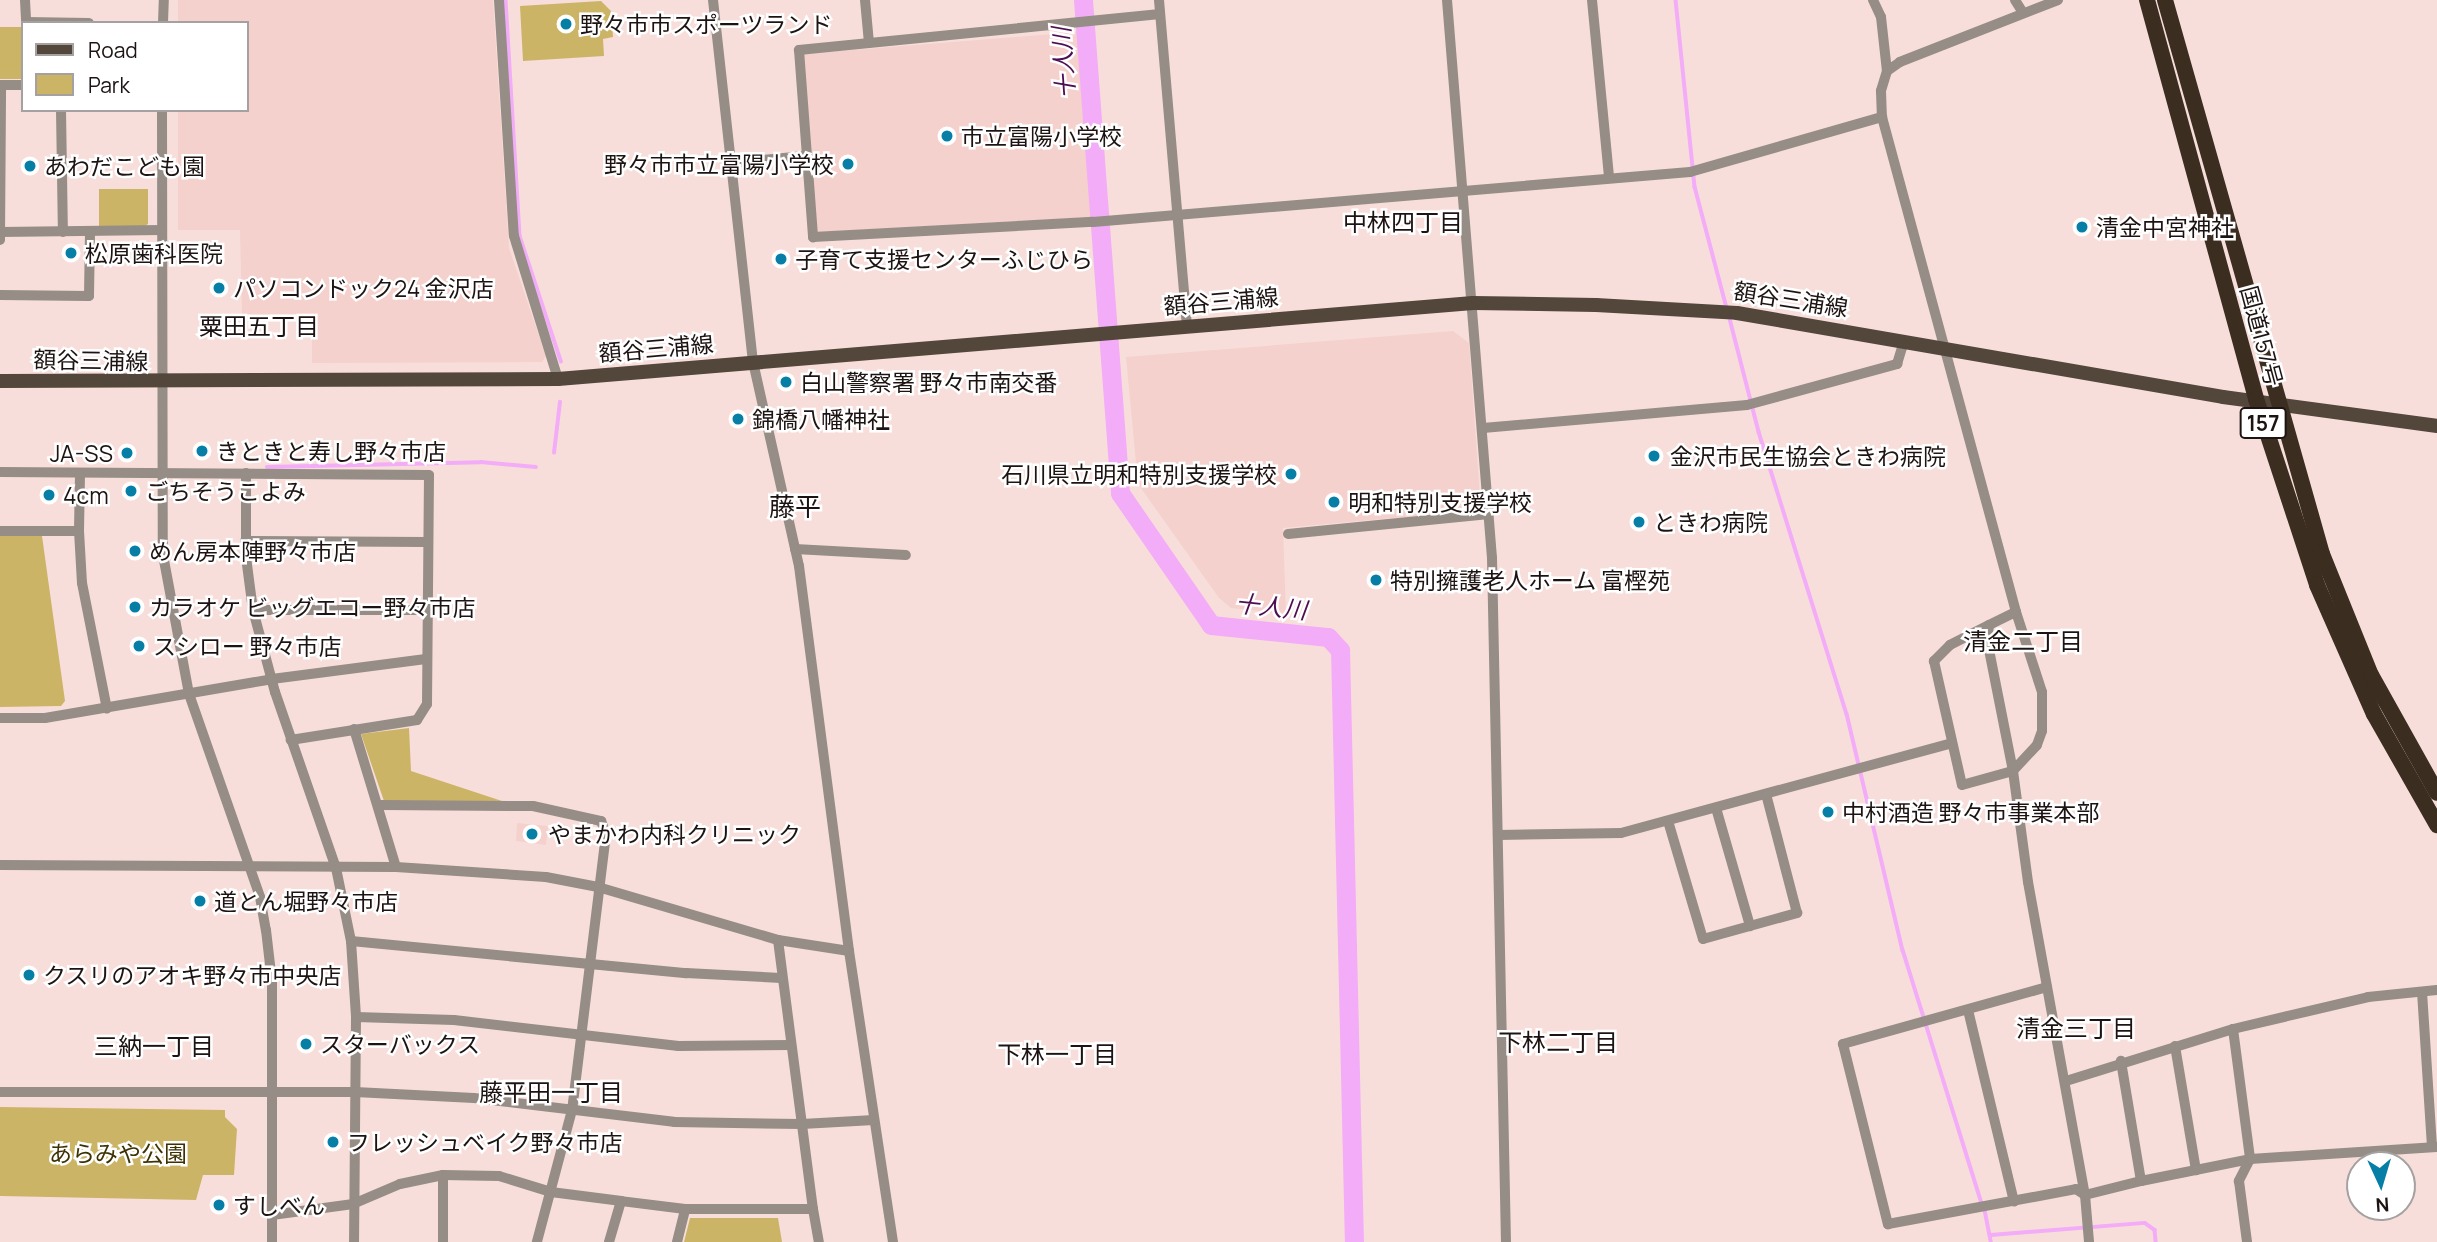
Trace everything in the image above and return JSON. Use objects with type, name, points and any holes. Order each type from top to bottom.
[{"type":"highway","name":"国道157号","points":[[2147,0],[2256,399],[2285,493],[2344,652],[2437,825]]},
{"type":"highway","name":"国道157号","points":[[2165,0],[2275,402],[2334,586],[2382,697],[2437,793]]},
{"type":"main road","name":"額谷三浦線","points":[[0,381],[161,383],[558,379],[1473,303],[1737,313],[2256,399],[2437,426]]},
{"type":"street","points":[[25,0],[26,21]]},
{"type":"street","points":[[163,0],[163,21]]},
{"type":"street","points":[[499,0],[514,236],[558,379]]},
{"type":"street","points":[[713,0],[753,362],[795,549],[849,951],[893,1242]]},
{"type":"street","points":[[865,0],[869,43]]},
{"type":"street","points":[[1159,0],[1186,327]]},
{"type":"street","points":[[1447,0],[1489,514],[1499,835],[1506,1242]]},
{"type":"street","points":[[1592,0],[1609,176]]},
{"type":"street","points":[[1873,0],[1881,17],[1887,71],[1881,91],[1882,117],[1947,348],[2015,612],[2042,692],[2042,731],[2036,745],[2013,771],[1962,785],[1934,661],[1950,645],[2015,612]]},
{"type":"street","points":[[2015,0],[2023,13]]},
{"type":"street","points":[[1887,71],[1926,50],[2058,0]]},
{"type":"street","points":[[1160,14],[799,50],[813,237],[1107,221],[1609,176],[1695,171],[1882,117]]},
{"type":"street","points":[[0,240],[1,85],[21,85]]},
{"type":"street","points":[[61,112],[63,232]]},
{"type":"street","points":[[162,112],[163,555],[190,694],[260,897],[272,982],[272,1242]]},
{"type":"street","points":[[731,163],[805,156]]},
{"type":"street","points":[[0,232],[90,233],[162,230]]},
{"type":"street","points":[[0,295],[89,296],[90,233]]},
{"type":"street","points":[[1483,428],[1753,404],[1897,363],[1905,341]]},
{"type":"street","points":[[0,472],[429,475],[426,704],[417,720],[291,740]]},
{"type":"street","points":[[80,473],[82,583],[107,709]]},
{"type":"street","points":[[246,474],[245,541],[253,610],[291,740],[336,868],[351,941],[356,1017],[354,1242]]},
{"type":"street","points":[[1288,534],[1489,514]]},
{"type":"street","points":[[0,531],[79,531]]},
{"type":"street","points":[[245,541],[427,542]]},
{"type":"street","points":[[795,549],[906,555]]},
{"type":"street","points":[[253,610],[426,610]]},
{"type":"street","points":[[1989,625],[1987,640],[2013,771],[2047,987],[2066,1081],[2086,1200],[2088,1236]]},
{"type":"street","points":[[0,718],[45,719],[272,679],[426,659]]},
{"type":"street","points":[[354,729],[380,805],[396,867]]},
{"type":"street","points":[[1499,835],[1622,833],[1952,743]]},
{"type":"street","points":[[1668,821],[1703,939],[1797,913],[1766,794]]},
{"type":"street","points":[[380,805],[533,806],[601,821],[606,834],[572,1110],[537,1242]]},
{"type":"street","points":[[1716,808],[1749,926]]},
{"type":"street","points":[[0,865],[396,867],[546,877],[598,887],[778,940],[849,951]]},
{"type":"street","points":[[778,940],[781,978],[819,1242]]},
{"type":"street","points":[[351,941],[781,978]]},
{"type":"street","points":[[2047,987],[1843,1044],[1888,1224],[2076,1189],[2086,1200]]},
{"type":"street","points":[[2066,1081],[2122,1061],[2234,1029],[2368,997],[2437,990]]},
{"type":"street","points":[[2086,1200],[2141,1181],[2250,1159],[2434,1147],[2422,992]]},
{"type":"street","points":[[1968,1010],[2014,1202]]},
{"type":"street","points":[[356,1017],[454,1020],[678,1045],[791,1045]]},
{"type":"street","points":[[2234,1029],[2250,1159],[2239,1181],[2247,1242]]},
{"type":"street","points":[[2175,1046],[2196,1170]]},
{"type":"street","points":[[2122,1061],[2141,1181]]},
{"type":"street","points":[[0,1093],[355,1092],[572,1110],[594,1116],[674,1122],[802,1124],[874,1120]]},
{"type":"street","points":[[272,1215],[353,1204],[400,1184],[443,1175],[499,1176],[551,1192],[685,1209],[813,1209]]},
{"type":"street","points":[[443,1175],[443,1242]]},
{"type":"street","points":[[609,1242],[621,1201]]},
{"type":"street","points":[[677,1242],[685,1209]]},
{"type":"shaded area","points":[[178,0],[493,0],[509,248],[546,356],[542,362],[312,363],[312,315],[242,314],[240,230],[178,230],[178,112],[248,112],[248,21],[178,21]]},
{"type":"shaded area","name":"市立富陽小学校","points":[[1078,32],[1091,217],[817,232],[803,54]]},
{"type":"shaded area","points":[[1453,331],[1469,343],[1481,510],[1283,528],[1286,614],[1231,608],[1219,598],[1138,484],[1126,357]]},
{"type":"shaded area","name":"やまかわ内科クリニック","points":[[517,823],[548,826],[546,845],[516,841]]},
{"type":"green space","name":"野々市市スポーツランド","points":[[601,1],[611,11],[613,37],[603,39],[604,56],[523,61],[520,6]]},
{"type":"green space","points":[[0,27],[21,27],[21,79],[0,79]]},
{"type":"green space","points":[[99,189],[148,189],[148,224],[142,228],[99,229]]},
{"type":"green space","points":[[0,536],[42,536],[65,701],[61,706],[0,707]]},
{"type":"green space","points":[[409,728],[411,771],[505,802],[384,801],[361,734]]},
{"type":"green space","name":"あらみや公園","points":[[0,1107],[225,1110],[225,1117],[237,1129],[234,1175],[203,1175],[196,1200],[0,1196]]},
{"type":"green space","points":[[690,1218],[778,1218],[782,1242],[684,1242]]},
{"type":"waterway","points":[[506,0],[520,236],[561,361]]},
{"type":"waterway","name":"十人川","points":[[1083,0],[1120,493],[1211,625],[1328,637],[1340,650],[1354,1242]]},
{"type":"waterway","points":[[1676,0],[1695,187],[1727,308]]},
{"type":"waterway","points":[[1729,315],[1759,432],[1847,714],[1903,950],[1982,1203]]},
{"type":"waterway","points":[[554,453],[560,402]]},
{"type":"waterway","points":[[267,467],[481,462],[536,467]]},
{"type":"waterway","points":[[1985,1210],[1991,1242]]},
{"type":"waterway","points":[[1991,1235],[2145,1223],[2155,1230],[2156,1242]]},
{"type":"place","name":"野々市市スポーツランド","points":[[566,24]]},
{"type":"place","name":"市立富陽小学校","points":[[947,136]]},
{"type":"place","name":"野々市市立富陽小学校","points":[[848,164]]},
{"type":"place","name":"あわだこども園","points":[[30,166]]},
{"type":"place","name":"清金中宮神社","points":[[2082,227]]},
{"type":"place","name":"松原歯科医院","points":[[71,253]]},
{"type":"place","name":"子育て支援センターふじひら","points":[[781,259]]},
{"type":"place","name":"パソコンドック24 金沢店","points":[[219,288]]},
{"type":"place","name":"白山警察署 野々市南交番","points":[[786,382]]},
{"type":"place","name":"錦橋八幡神社","points":[[738,419]]},
{"type":"place","name":"きときと寿し野々市店","points":[[202,451]]},
{"type":"place","name":"JA-SS","points":[[127,453]]},
{"type":"place","name":"金沢市民生協会ときわ病院","points":[[1654,456]]},
{"type":"place","name":"石川県立明和特別支援学校","points":[[1291,474]]},
{"type":"place","name":"ごちそうこよみ","points":[[131,491]]},
{"type":"place","name":"4cm","points":[[49,495]]},
{"type":"place","name":"明和特別支援学校","points":[[1334,502]]},
{"type":"place","name":"ときわ病院","points":[[1639,522]]},
{"type":"place","name":"めん房本陣野々市店","points":[[135,551]]},
{"type":"place","name":"特別擁護老人ホーム 富樫苑","points":[[1376,580]]},
{"type":"place","name":"カラオケ ビッグエコー野々市店","points":[[135,607]]},
{"type":"place","name":"スシロー 野々市店","points":[[139,646]]},
{"type":"place","name":"中村酒造 野々市事業本部","points":[[1828,812]]},
{"type":"place","name":"やまかわ内科クリニック","points":[[532,834]]},
{"type":"place","name":"道とん堀野々市店","points":[[200,901]]},
{"type":"place","name":"クスリのアオキ野々市中央店","points":[[29,975]]},
{"type":"place","name":"スターバックス","points":[[306,1044]]},
{"type":"place","name":"フレッシュベイク野々市店","points":[[333,1142]]},
{"type":"place","name":"すしべん","points":[[219,1205]]},
{"type":"district","name":"中林四丁目","points":[[1403,222]]},
{"type":"district","name":"粟田五丁目","points":[[259,326]]},
{"type":"district","name":"藤平","points":[[795,507]]},
{"type":"district","name":"清金二丁目","points":[[2023,641]]},
{"type":"district","name":"清金三丁目","points":[[2076,1028]]},
{"type":"district","name":"下林二丁目","points":[[1558,1042]]},
{"type":"district","name":"三納一丁目","points":[[154,1046]]},
{"type":"district","name":"下林一丁目","points":[[1057,1054]]},
{"type":"district","name":"藤平田一丁目","points":[[551,1092]]}]
